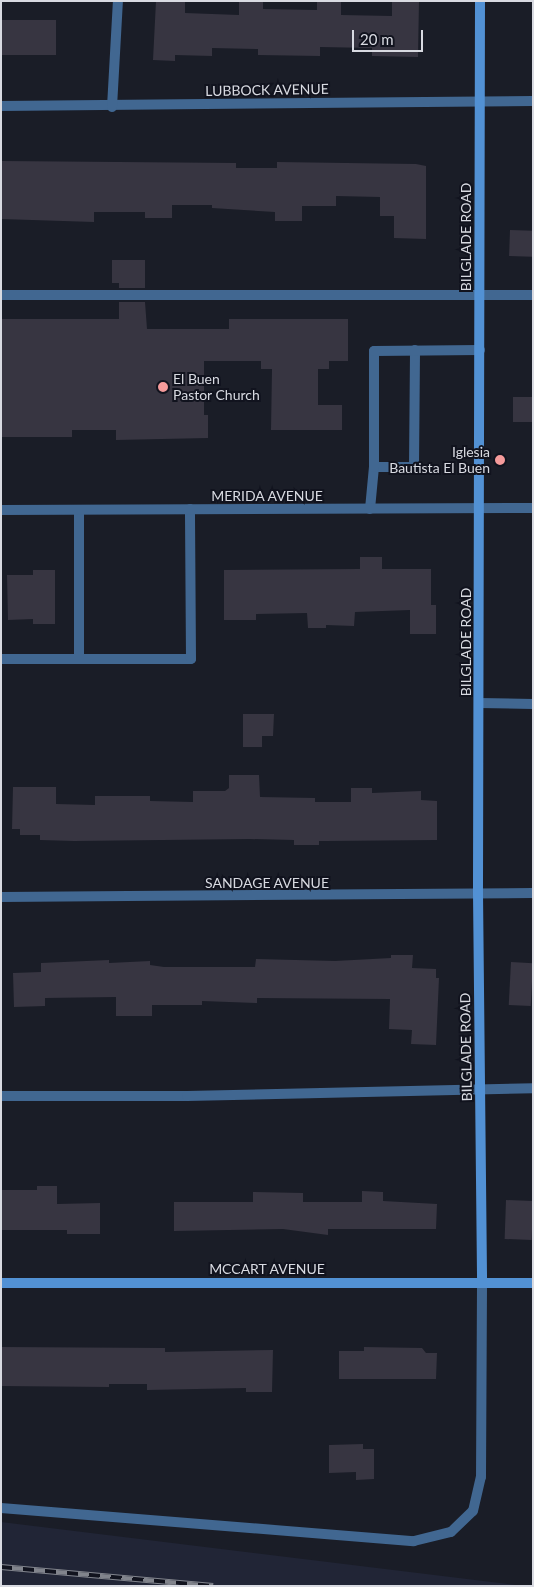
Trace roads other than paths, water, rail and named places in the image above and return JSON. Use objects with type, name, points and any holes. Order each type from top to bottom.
[{"type":"street","points":[[112,107],[118,1]]},
{"type":"street","name":"BILGLADE ROAD","points":[[480,1],[478,893],[482,1283]]},
{"type":"street","name":"LUBBOCK AVENUE","points":[[1,106],[112,107],[480,99],[533,101]]},
{"type":"street","points":[[1,295],[480,292],[533,295]]},
{"type":"street","points":[[374,467],[414,467],[415,350]]},
{"type":"street","points":[[370,509],[374,467],[374,351],[480,350]]},
{"type":"street","name":"MERIDA AVENUE","points":[[1,510],[533,508]]},
{"type":"street","points":[[1,659],[191,659],[190,509]]},
{"type":"street","points":[[78,510],[79,659]]},
{"type":"street","points":[[479,703],[533,704]]},
{"type":"street","name":"SANDAGE AVENUE","points":[[1,897],[533,893]]},
{"type":"street","points":[[1,1096],[187,1096],[533,1088]]},
{"type":"street","name":"MCCART AVENUE","points":[[1,1283],[533,1283]]},
{"type":"street","points":[[1,1508],[414,1541],[452,1532],[473,1511],[480,1477],[482,1283]]},
{"type":"railway","points":[[1,1567],[213,1586]]},
{"type":"place","name":"El Buen Pastor Church","points":[[163,387]]},
{"type":"place","name":"Iglesia Bautista El Buen","points":[[500,460]]}]
